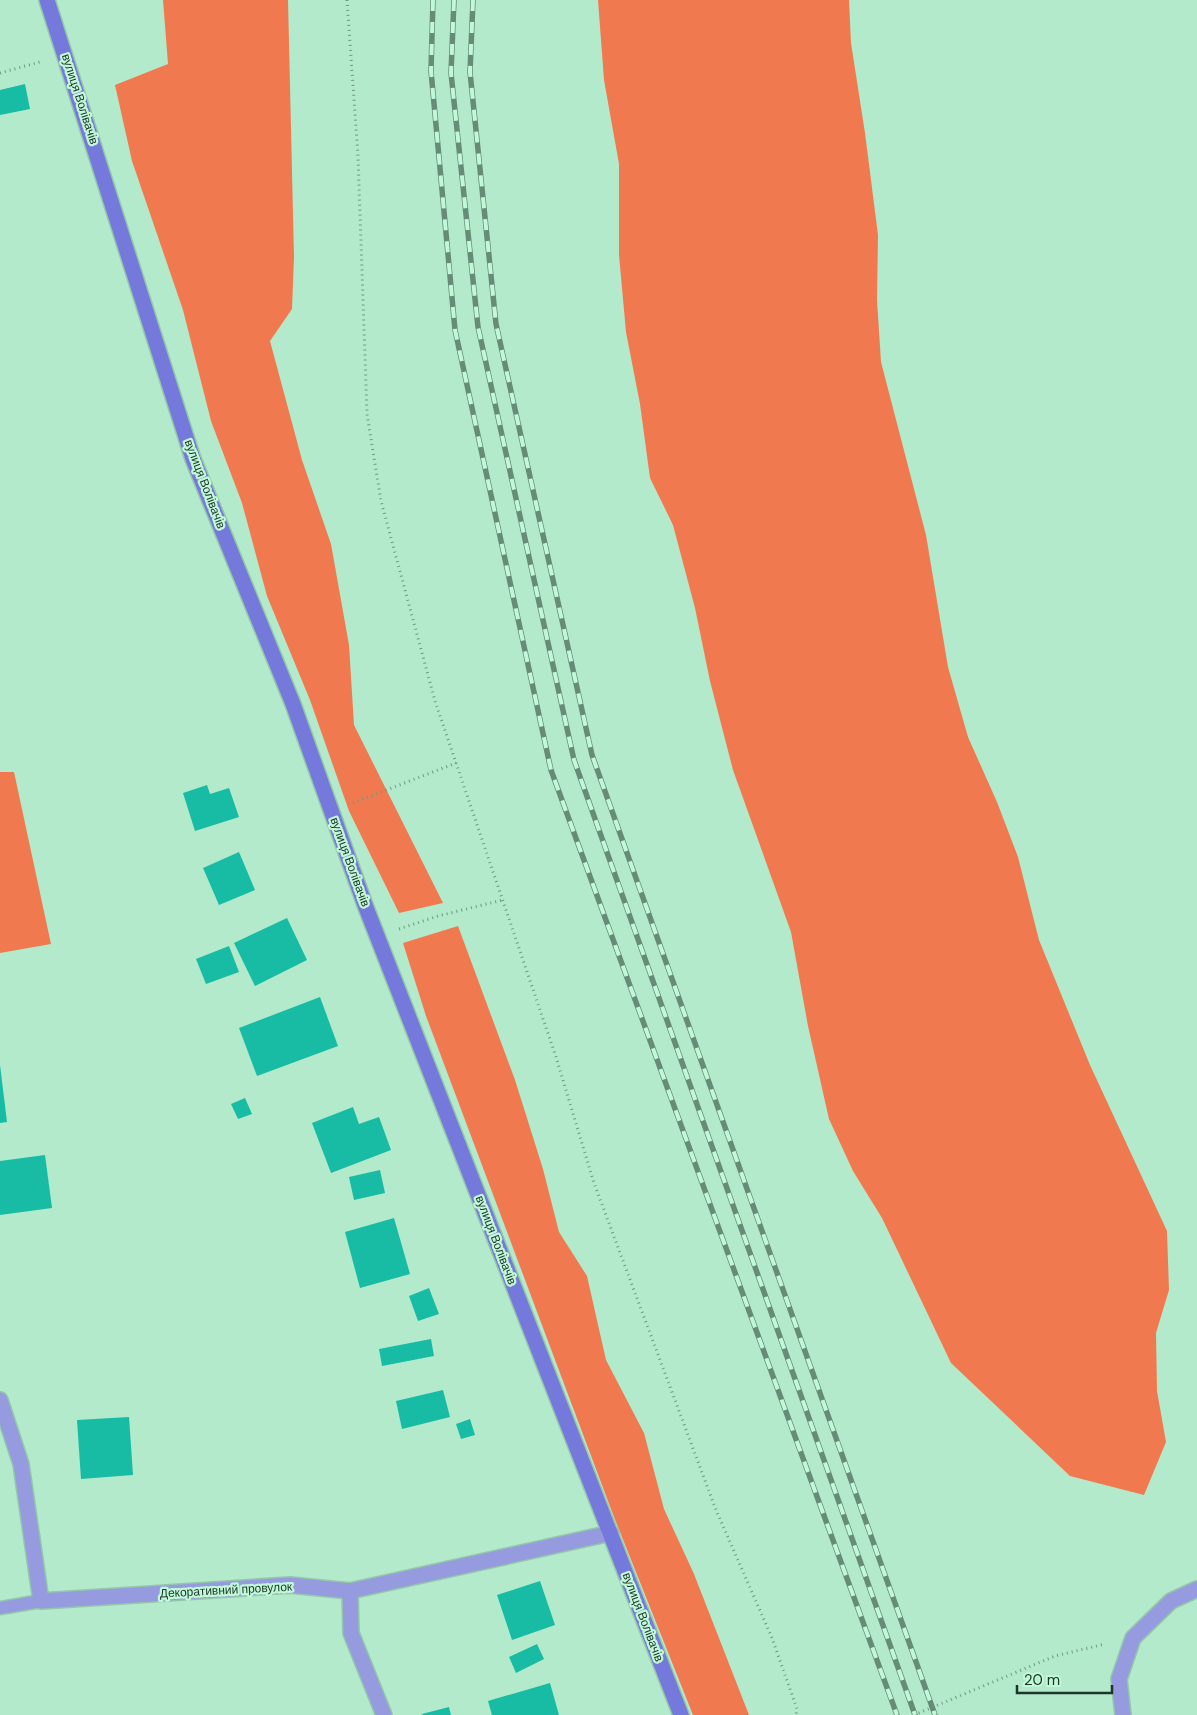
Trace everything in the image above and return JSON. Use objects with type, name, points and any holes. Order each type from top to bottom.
[{"type":"street","name":"вулиця Волівачів","points":[[47,0],[193,459],[293,704],[377,936],[681,1715]]},
{"type":"street","points":[[0,1400],[21,1464],[41,1601]]},
{"type":"street","name":"Декоративний провулок","points":[[41,1601],[290,1585],[350,1591],[611,1533]]},
{"type":"street","points":[[1123,1715],[1120,1680],[1133,1638],[1171,1601],[1197,1589]]},
{"type":"street","points":[[350,1591],[351,1633],[384,1715]]},
{"type":"lane","points":[[0,1608],[41,1601]]},
{"type":"path","points":[[347,0],[358,156],[367,414],[381,501],[435,701],[556,1057],[594,1183],[716,1510],[772,1638],[797,1709],[796,1715]]},
{"type":"path","points":[[0,73],[66,55]]},
{"type":"path","points":[[332,812],[456,764]]},
{"type":"path","points":[[377,936],[438,916],[503,900]]},
{"type":"path","points":[[914,1715],[1055,1656],[1133,1638]]},
{"type":"shaded area","points":[[163,0],[288,0],[294,257],[292,309],[270,341],[302,460],[331,544],[349,645],[354,725],[443,903],[399,913],[349,811],[310,700],[267,596],[242,503],[211,421],[183,310],[132,161],[115,85],[168,64]]},
{"type":"shaded area","points":[[598,0],[849,0],[851,43],[878,235],[877,300],[881,362],[926,535],[948,667],[968,737],[997,802],[1018,857],[1039,940],[1090,1065],[1167,1231],[1169,1290],[1156,1333],[1157,1391],[1166,1442],[1144,1495],[1070,1476],[951,1363],[882,1218],[853,1171],[829,1119],[808,1026],[791,932],[733,770],[710,681],[695,608],[673,525],[650,478],[640,404],[626,332],[619,255],[619,164],[604,80]]},
{"type":"shaded area","points":[[0,772],[14,772],[51,944],[0,953]]},
{"type":"shaded area","points":[[458,926],[515,1080],[543,1169],[559,1232],[587,1276],[606,1360],[644,1433],[664,1509],[694,1574],[749,1715],[693,1715],[614,1517],[426,1016],[403,943]]},
{"type":"building","points":[[25,84],[30,109],[0,115],[0,90]]},
{"type":"building","points":[[207,785],[210,794],[229,788],[239,817],[195,831],[183,793]]},
{"type":"building","points":[[239,852],[255,890],[219,905],[203,868]]},
{"type":"building","points":[[287,918],[307,960],[255,986],[234,943]]},
{"type":"building","points":[[229,946],[239,972],[206,984],[196,959]]},
{"type":"building","points":[[320,997],[338,1046],[257,1076],[239,1028]]},
{"type":"building","points":[[0,1065],[7,1122],[0,1123]]},
{"type":"building","points":[[245,1098],[252,1114],[238,1119],[231,1104]]},
{"type":"building","points":[[353,1107],[359,1124],[379,1117],[391,1150],[331,1173],[312,1123]]},
{"type":"building","points":[[45,1155],[52,1208],[0,1215],[0,1161]]},
{"type":"building","points":[[380,1170],[385,1193],[354,1200],[349,1177]]},
{"type":"building","points":[[394,1218],[410,1274],[360,1288],[345,1232]]},
{"type":"building","points":[[429,1288],[439,1314],[418,1321],[409,1296]]},
{"type":"building","points":[[431,1339],[434,1356],[382,1366],[379,1349]]},
{"type":"building","points":[[443,1390],[450,1417],[402,1429],[396,1401]]},
{"type":"building","points":[[129,1417],[133,1475],[81,1479],[77,1420]]},
{"type":"building","points":[[470,1419],[475,1435],[461,1439],[456,1424]]},
{"type":"building","points":[[540,1581],[555,1625],[512,1640],[497,1595]]},
{"type":"building","points":[[537,1644],[544,1659],[516,1673],[509,1657]]},
{"type":"building","points":[[550,1683],[559,1715],[492,1715],[488,1701]]},
{"type":"building","points":[[449,1707],[451,1715],[422,1715],[422,1714]]},
{"type":"railway","points":[[433,0],[431,71],[455,330],[551,770],[897,1715]]},
{"type":"railway","points":[[454,0],[451,73],[478,327],[574,760],[915,1715]]},
{"type":"railway","points":[[473,0],[470,72],[496,324],[592,755],[935,1715]]}]
